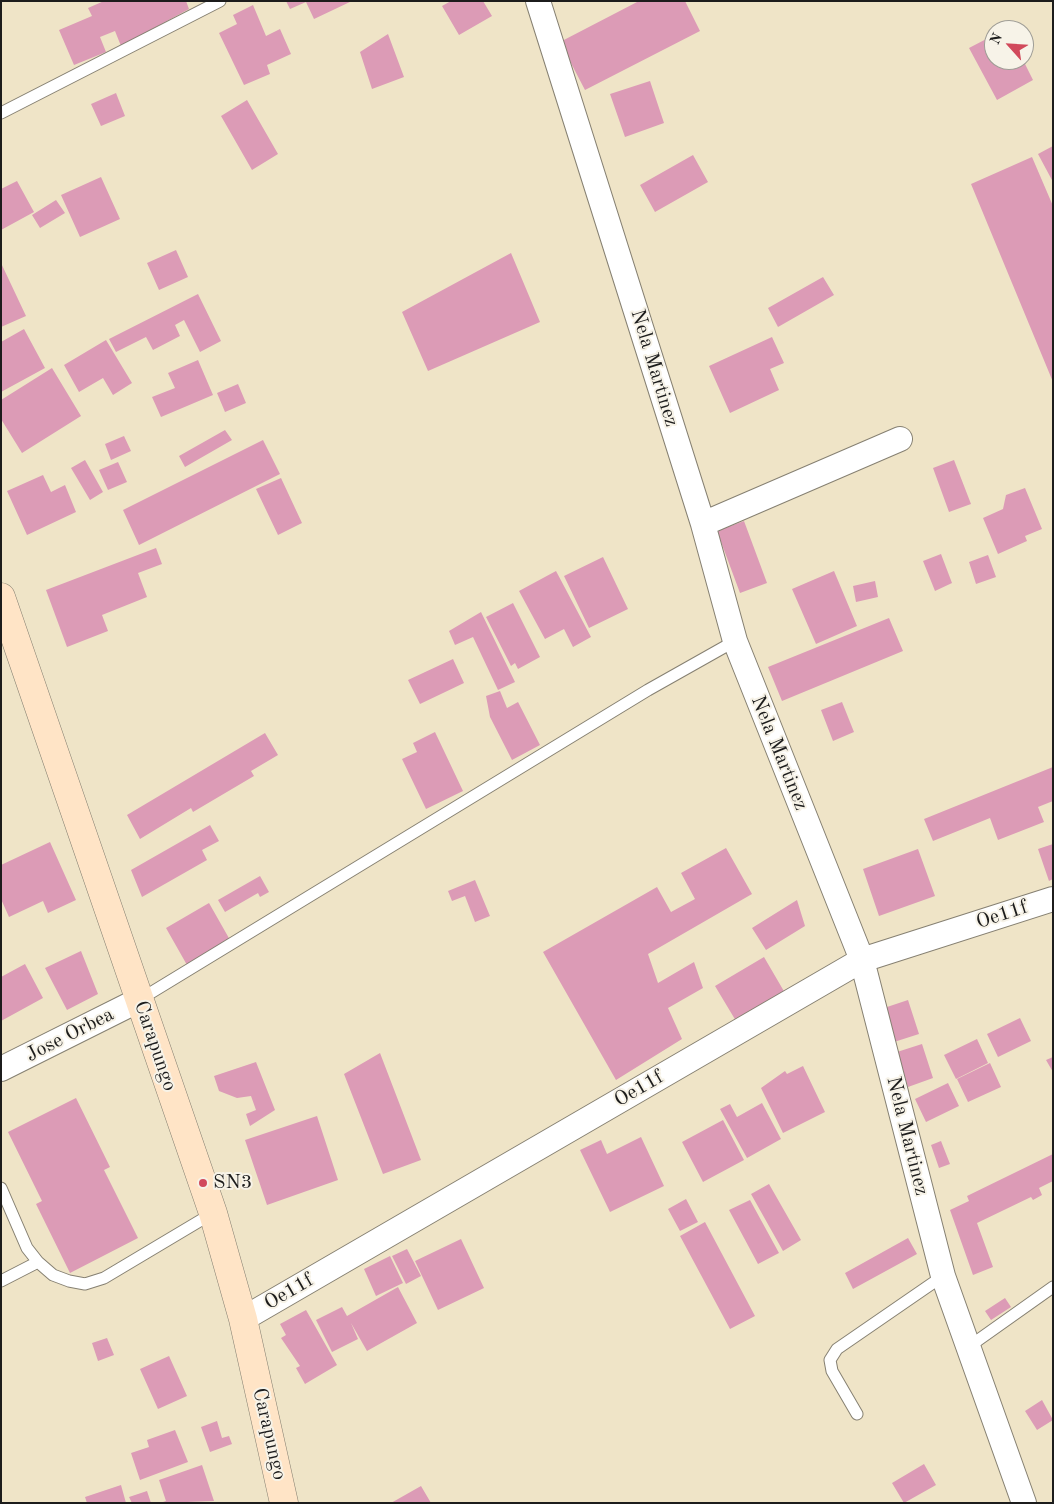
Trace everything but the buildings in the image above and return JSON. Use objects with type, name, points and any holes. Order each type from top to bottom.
[{"type":"street","name":"Nela Martinez","points":[[538,1],[703,524],[734,641],[862,960],[943,1276],[967,1348],[1024,1503]]},
{"type":"street","points":[[703,524],[900,439]]},
{"type":"street","name":"Carapungo","points":[[1,597],[213,1213],[243,1319],[284,1503]]},
{"type":"street","name":"Oe11f","points":[[243,1319],[862,960],[1053,899]]},
{"type":"street","name":"Jose Orbea","points":[[1,1070],[139,1000]]},
{"type":"lane","points":[[1,113],[220,1]]},
{"type":"lane","points":[[139,1000],[648,690],[734,641]]},
{"type":"lane","points":[[1,1188],[27,1248],[38,1262],[53,1275],[85,1284],[104,1278],[213,1213]]},
{"type":"lane","points":[[1,1281],[38,1262]]},
{"type":"lane","points":[[857,1414],[832,1371],[830,1360],[837,1348],[943,1276]]},
{"type":"lane","points":[[967,1348],[1053,1287]]},
{"type":"place","name":"SN3","points":[[203,1183]]}]
